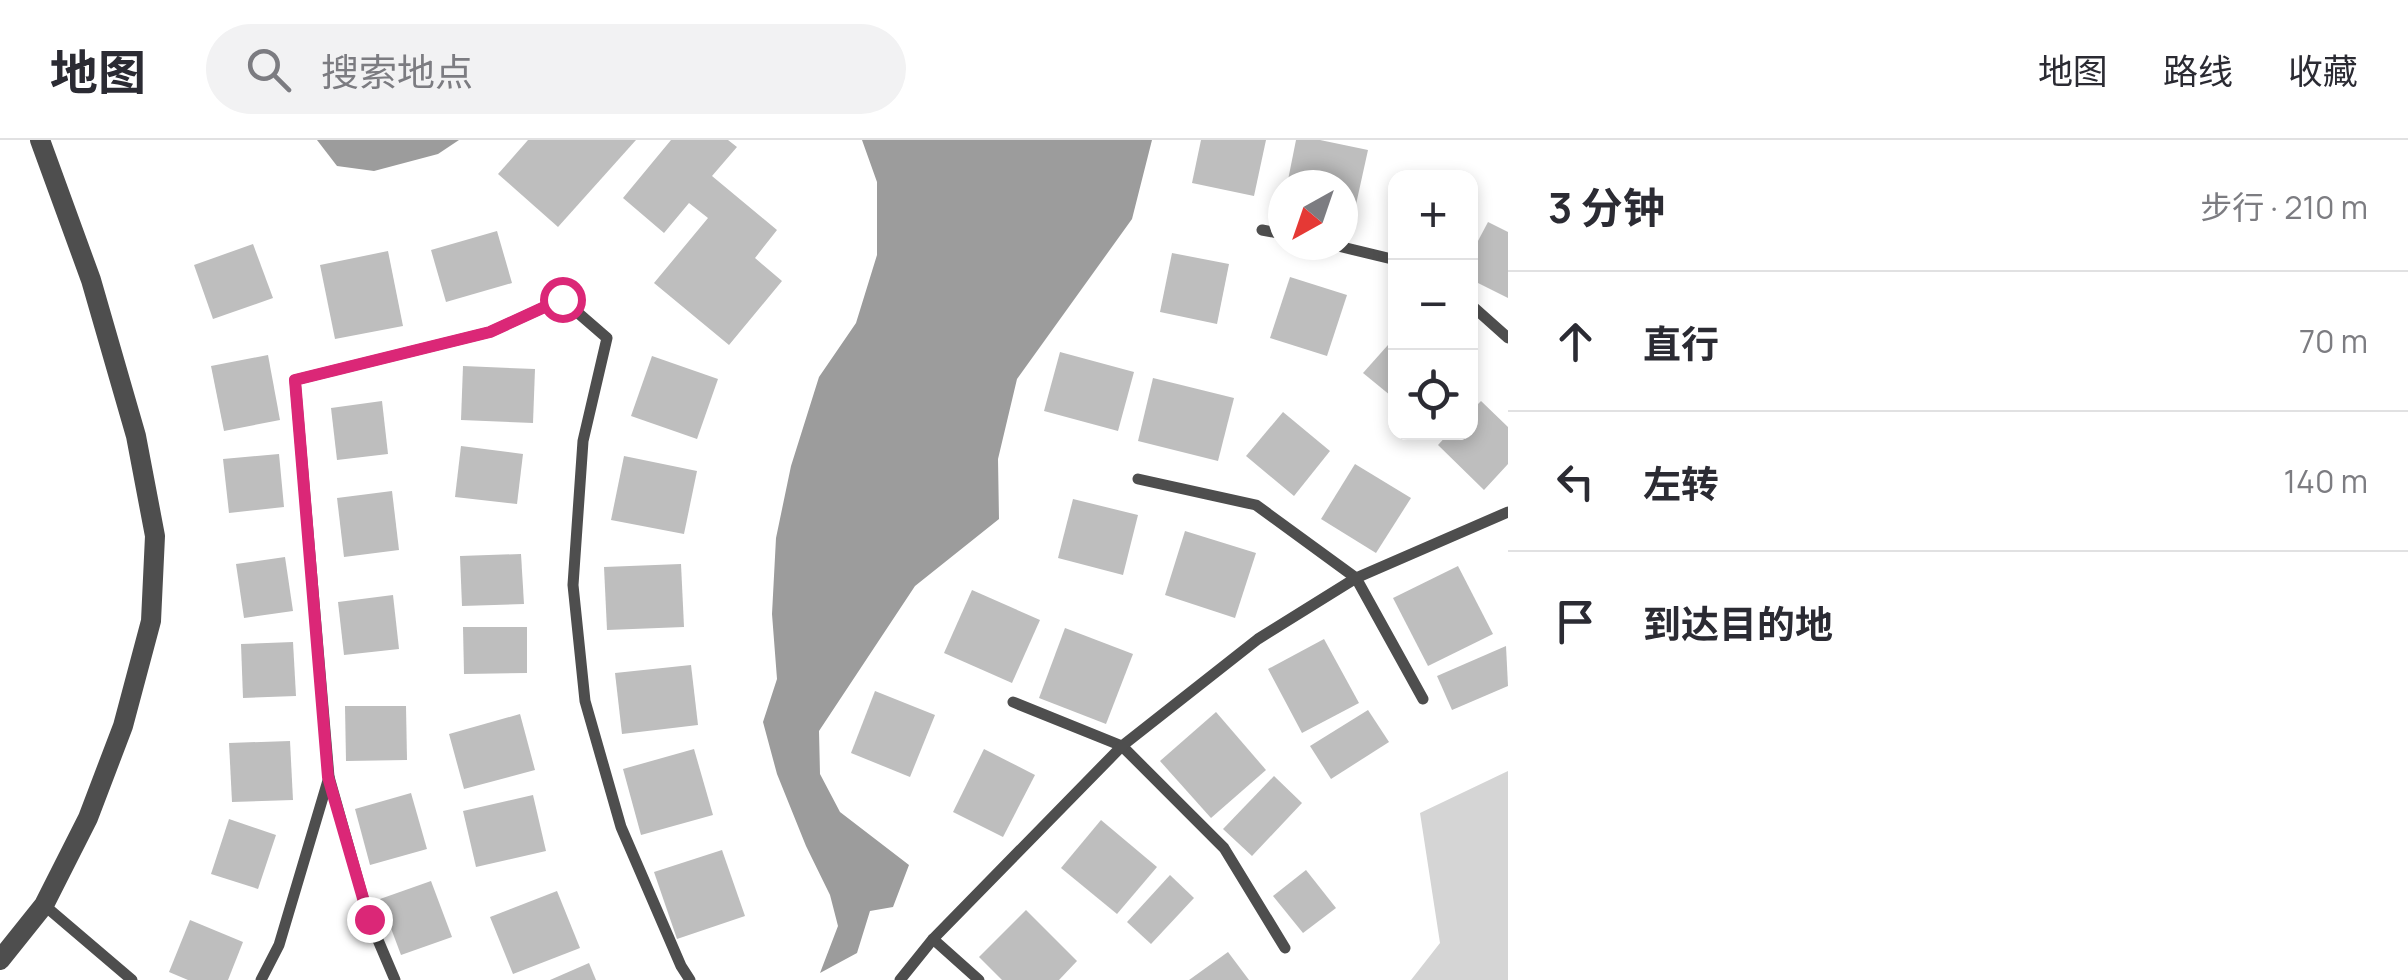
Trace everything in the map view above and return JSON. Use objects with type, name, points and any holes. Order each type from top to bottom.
[{"type":"street","points":[[0,960],[44,904],[88,818],[123,726],[151,621],[154,536],[136,436],[101,314],[40,140]]},
{"type":"lane","points":[[1262,230],[1268,231]]},
{"type":"lane","points":[[1358,251],[1388,258]]},
{"type":"lane","points":[[395,980],[369,919],[328,777],[295,380],[490,332],[562,299],[607,338],[584,441],[573,586],[585,700],[621,826],[690,980]]},
{"type":"lane","points":[[1478,311],[1508,338]]},
{"type":"lane","points":[[1138,478],[1256,506],[1356,578],[1422,699]]},
{"type":"lane","points":[[900,980],[932,939],[1122,746],[1258,639],[1356,578],[1508,512]]},
{"type":"lane","points":[[1014,702],[1122,746],[1224,848],[1285,948]]},
{"type":"lane","points":[[261,980],[280,945],[328,777]]},
{"type":"lane","points":[[44,904],[132,980]]},
{"type":"lane","points":[[932,939],[979,980]]},
{"type":"shaded area","points":[[317,140],[459,140],[438,154],[374,171],[337,166]]},
{"type":"shaded area","points":[[862,140],[1152,140],[1132,219],[1017,379],[998,459],[999,519],[915,586],[819,731],[820,774],[840,812],[909,865],[893,907],[870,911],[857,953],[820,973],[838,926],[830,895],[777,774],[763,722],[777,679],[772,614],[776,538],[791,466],[819,377],[856,323],[877,255],[877,182]]},
{"type":"shaded area","points":[[1508,771],[1508,980],[1411,980],[1440,943],[1420,813]]},
{"type":"building","points":[[528,140],[636,140],[558,227],[498,174]]},
{"type":"building","points":[[671,140],[728,140],[737,147],[712,176],[777,230],[755,258],[782,281],[729,345],[654,283],[708,218],[689,203],[664,233],[623,198]]},
{"type":"building","points":[[1201,140],[1266,140],[1254,196],[1192,183]]},
{"type":"building","points":[[1296,140],[1320,140],[1368,150],[1358,195],[1358,170],[1290,170]]},
{"type":"building","points":[[1488,222],[1508,232],[1508,298],[1478,283],[1478,241]]},
{"type":"building","points":[[497,231],[512,283],[446,302],[431,250]]},
{"type":"building","points":[[253,244],[273,298],[213,319],[194,265]]},
{"type":"building","points":[[388,251],[403,326],[335,339],[320,265]]},
{"type":"building","points":[[1172,253],[1229,264],[1217,324],[1160,312]]},
{"type":"building","points":[[1290,277],[1347,295],[1327,356],[1270,338]]},
{"type":"building","points":[[1388,345],[1388,393],[1363,373]]},
{"type":"building","points":[[1060,352],[1134,372],[1118,431],[1044,411]]},
{"type":"building","points":[[268,355],[280,420],[224,431],[211,366]]},
{"type":"building","points":[[652,356],[718,379],[697,439],[631,416]]},
{"type":"building","points":[[463,366],[535,369],[533,423],[461,420]]},
{"type":"building","points":[[1153,378],[1234,398],[1218,461],[1138,441]]},
{"type":"building","points":[[382,401],[388,454],[337,460],[331,408]]},
{"type":"building","points":[[1481,401],[1508,427],[1508,464],[1484,490],[1438,445],[1443,440],[1478,440]]},
{"type":"building","points":[[1283,412],[1330,451],[1294,496],[1246,456]]},
{"type":"building","points":[[461,446],[523,454],[517,504],[455,497]]},
{"type":"building","points":[[279,454],[284,507],[229,513],[223,459]]},
{"type":"building","points":[[624,456],[697,471],[684,534],[611,520]]},
{"type":"building","points":[[1355,464],[1411,498],[1376,553],[1321,519]]},
{"type":"building","points":[[392,491],[399,550],[344,557],[337,498]]},
{"type":"building","points":[[1073,499],[1138,515],[1123,575],[1058,558]]},
{"type":"building","points":[[1185,531],[1256,553],[1235,618],[1165,595]]},
{"type":"building","points":[[521,554],[524,604],[462,606],[460,556]]},
{"type":"building","points":[[285,557],[293,611],[244,618],[236,564]]},
{"type":"building","points":[[681,564],[684,627],[607,630],[604,567]]},
{"type":"building","points":[[1458,566],[1493,634],[1428,666],[1393,598]]},
{"type":"building","points":[[972,590],[1040,620],[1012,683],[944,653]]},
{"type":"building","points":[[393,595],[399,649],[344,655],[338,602]]},
{"type":"building","points":[[463,627],[527,627],[527,673],[464,674]]},
{"type":"building","points":[[1065,628],[1133,654],[1106,724],[1039,698]]},
{"type":"building","points":[[1324,639],[1359,703],[1302,733],[1268,669]]},
{"type":"building","points":[[293,642],[296,696],[243,698],[241,644]]},
{"type":"building","points":[[1506,646],[1508,686],[1452,710],[1437,676]]},
{"type":"building","points":[[691,665],[698,725],[622,734],[615,673]]},
{"type":"building","points":[[875,691],[935,715],[910,777],[851,753]]},
{"type":"building","points":[[345,706],[406,706],[407,760],[346,761]]},
{"type":"building","points":[[1368,710],[1389,742],[1331,779],[1310,746]]},
{"type":"building","points":[[1216,712],[1266,770],[1211,818],[1160,761]]},
{"type":"building","points":[[520,714],[535,770],[464,789],[449,734]]},
{"type":"building","points":[[290,741],[293,800],[232,802],[229,743]]},
{"type":"building","points":[[694,749],[713,815],[641,835],[623,769]]},
{"type":"building","points":[[984,749],[1035,775],[1003,837],[953,812]]},
{"type":"building","points":[[1274,776],[1302,803],[1252,856],[1223,829]]},
{"type":"building","points":[[411,793],[427,849],[370,865],[355,809]]},
{"type":"building","points":[[533,795],[546,851],[476,867],[463,811]]},
{"type":"building","points":[[229,819],[276,835],[258,889],[211,874]]},
{"type":"building","points":[[1101,820],[1157,867],[1117,914],[1061,868]]},
{"type":"building","points":[[722,850],[745,916],[677,939],[654,872]]},
{"type":"building","points":[[1306,870],[1336,908],[1303,933],[1273,896]]},
{"type":"building","points":[[1170,875],[1194,898],[1151,944],[1127,922]]},
{"type":"building","points":[[431,881],[452,937],[401,955],[380,899]]},
{"type":"building","points":[[557,891],[580,948],[513,974],[490,917]]},
{"type":"building","points":[[1026,910],[1077,961],[1059,980],[1002,980],[979,957]]},
{"type":"building","points":[[190,920],[243,942],[228,980],[188,980],[169,972]]},
{"type":"building","points":[[1228,952],[1249,980],[1189,980]]},
{"type":"building","points":[[589,963],[596,980],[550,980]]},
{"type":"route","points":[[369,919],[328,777],[295,380],[490,332],[562,299]]}]
